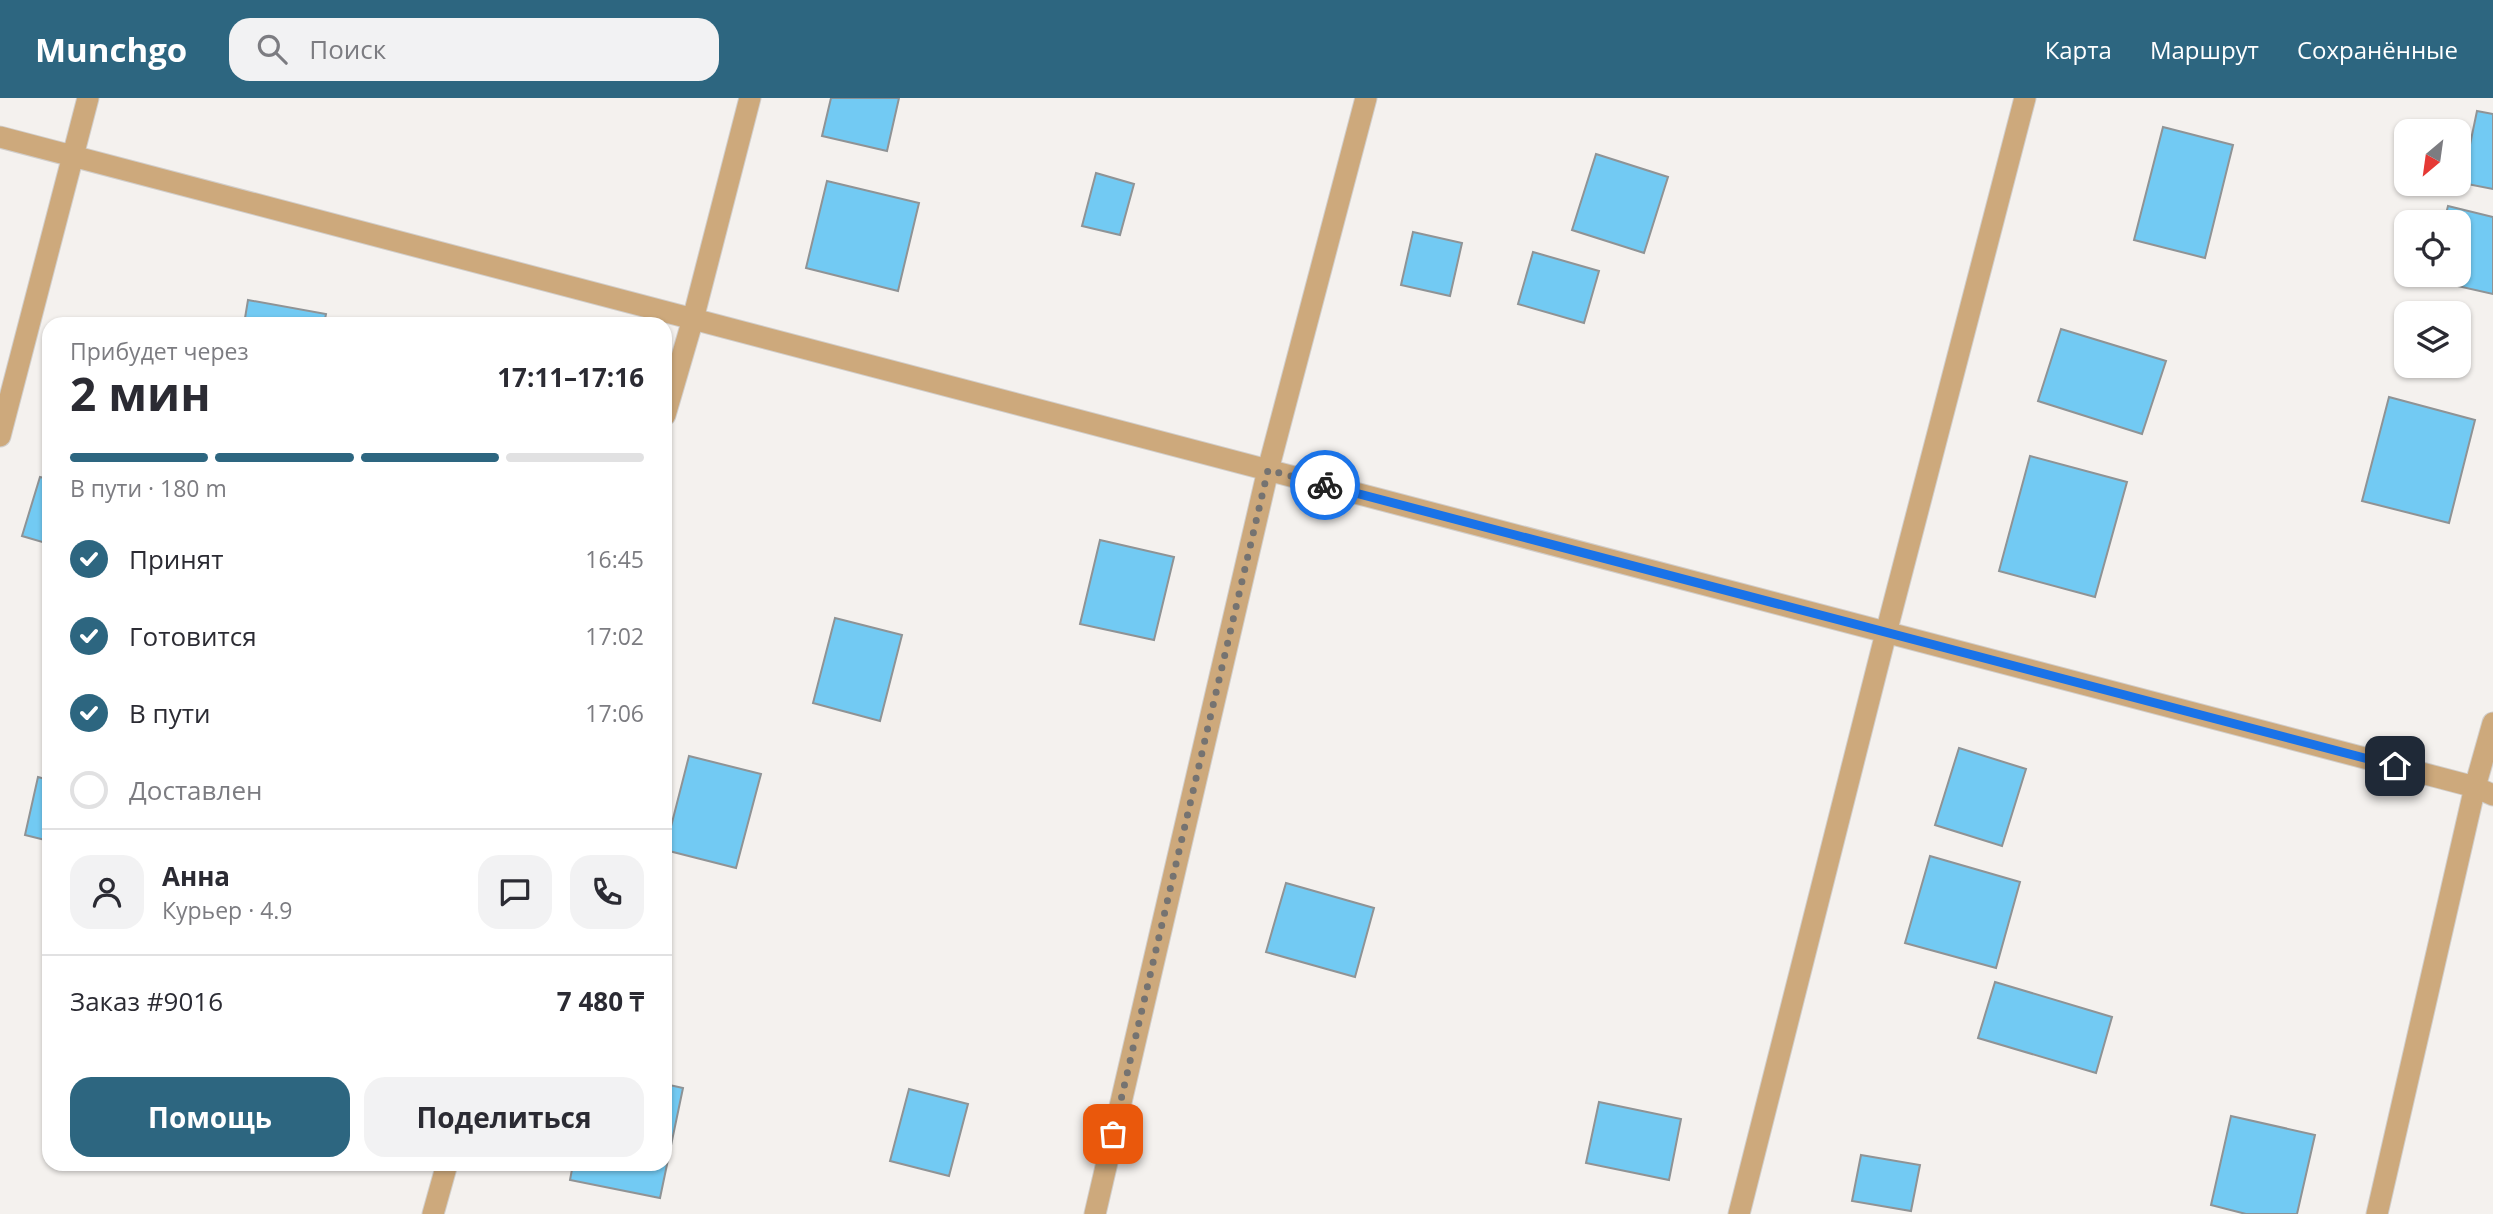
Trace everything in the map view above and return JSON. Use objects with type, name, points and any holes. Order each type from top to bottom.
[{"type":"street","points":[[0,436],[88,98]]},
{"type":"street","points":[[672,391],[750,98]]},
{"type":"street","points":[[1095,1214],[1268,470],[1366,98]]},
{"type":"street","points":[[1739,1214],[2025,98]]},
{"type":"street","points":[[0,137],[2484,791]]},
{"type":"street","points":[[2377,1214],[2484,791],[2493,723]]},
{"type":"street","points":[[433,1214],[445,1171]]},
{"type":"building","points":[[831,98],[899,98],[887,151],[822,136]]},
{"type":"building","points":[[2477,111],[2493,114],[2493,189],[2471,185],[2471,140]]},
{"type":"building","points":[[2163,127],[2233,145],[2205,258],[2134,240]]},
{"type":"building","points":[[1596,154],[1668,177],[1644,253],[1572,230]]},
{"type":"building","points":[[1096,173],[1134,184],[1120,235],[1082,226]]},
{"type":"building","points":[[827,181],[919,203],[898,291],[806,268]]},
{"type":"building","points":[[2448,206],[2464,210],[2447,210]]},
{"type":"building","points":[[2471,212],[2493,217],[2493,294],[2462,287],[2471,287]]},
{"type":"building","points":[[1413,232],[1462,243],[1450,296],[1401,285]]},
{"type":"building","points":[[1533,252],[1599,271],[1584,323],[1518,304]]},
{"type":"building","points":[[248,300],[326,314],[325,317],[245,317]]},
{"type":"building","points":[[2061,329],[2166,361],[2142,434],[2038,401]]},
{"type":"building","points":[[2389,397],[2475,420],[2449,523],[2362,501]]},
{"type":"building","points":[[2030,456],[2127,482],[2095,597],[1999,571]]},
{"type":"building","points":[[40,477],[42,477],[42,542],[22,536]]},
{"type":"building","points":[[1100,540],[1174,557],[1154,640],[1080,624]]},
{"type":"building","points":[[835,618],[902,635],[880,721],[813,703]]},
{"type":"building","points":[[1959,748],[2026,769],[2002,846],[1935,825]]},
{"type":"building","points":[[689,756],[761,774],[736,868],[672,852],[672,823]]},
{"type":"building","points":[[38,777],[42,778],[42,839],[25,835]]},
{"type":"building","points":[[1930,856],[2020,882],[1996,968],[1905,943]]},
{"type":"building","points":[[1286,883],[1374,908],[1355,977],[1266,952]]},
{"type":"building","points":[[1995,982],[2112,1017],[2096,1073],[1978,1038]]},
{"type":"building","points":[[672,1086],[683,1088],[672,1141]]},
{"type":"building","points":[[909,1089],[968,1104],[949,1176],[890,1161]]},
{"type":"building","points":[[1599,1102],[1681,1119],[1669,1180],[1586,1163]]},
{"type":"building","points":[[2231,1116],[2315,1135],[2297,1214],[2246,1214],[2211,1205]]},
{"type":"building","points":[[1861,1155],[1920,1165],[1911,1211],[1852,1201]]},
{"type":"building","points":[[572,1171],[666,1171],[660,1198],[570,1180]]},
{"type":"way so far","points":[[1113,1134],[1268,470],[1325,485]]},
{"type":"route","points":[[1325,485],[2395,766]]}]
